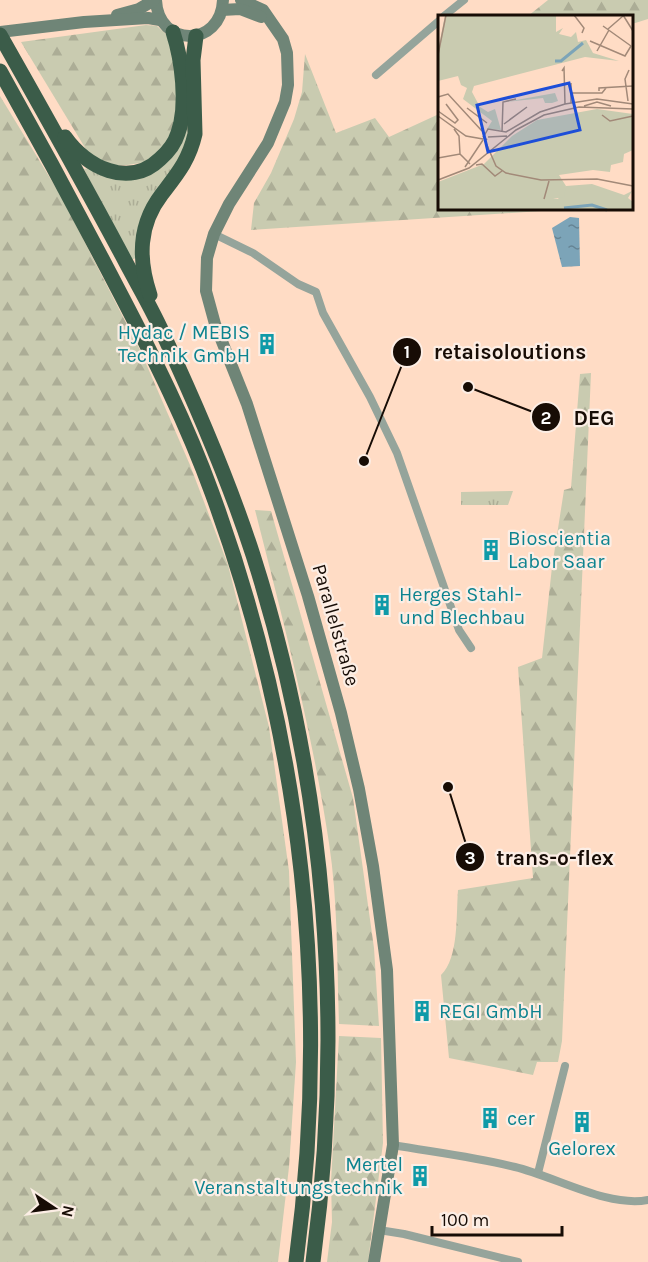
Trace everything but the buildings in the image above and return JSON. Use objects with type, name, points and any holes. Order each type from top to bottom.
[{"type":"highway","points":[[27,83],[72,146],[88,161],[102,169],[116,173],[142,171],[155,164],[168,151],[177,136],[182,121],[179,52],[173,32]]},
{"type":"highway","points":[[0,34],[164,334],[229,488],[252,554],[287,677],[308,781],[322,896],[329,1057],[321,1199],[314,1262]]},
{"type":"highway","points":[[164,334],[147,284],[142,264],[141,246],[150,211],[182,169],[193,145],[195,134],[193,60],[196,36]]},
{"type":"highway","points":[[0,71],[125,302],[187,432],[235,560],[268,675],[298,841],[305,896],[310,969],[309,1120],[303,1208],[296,1262]]},
{"type":"street","points":[[0,34],[110,18],[139,9],[155,0],[160,20],[173,32],[188,36],[207,32],[214,26],[223,5],[253,13],[277,30]]},
{"type":"street","name":"Parallelstraße","points":[[241,0],[263,10],[277,30],[288,53],[289,69],[285,102],[268,143],[229,204],[214,234],[207,258],[206,291],[208,305],[247,405],[308,596],[341,713],[374,866],[387,970],[393,1144],[374,1262]]},
{"type":"street","points":[[453,4],[464,0]]},
{"type":"street","points":[[84,22],[148,18],[160,20]]},
{"type":"street","points":[[376,75],[438,22]]},
{"type":"street","points":[[214,234],[253,253],[298,284],[316,292],[323,313],[370,397],[397,453],[459,630],[471,648]]},
{"type":"street","points":[[538,1173],[565,1066]]},
{"type":"street","points":[[393,1144],[515,1167],[538,1173],[587,1192],[620,1199],[648,1200]]},
{"type":"street","points":[[379,1230],[518,1262]]},
{"type":"green space","points":[[548,0],[648,0],[648,19],[633,24],[633,15],[529,15]]},
{"type":"green space","points":[[146,25],[157,26],[170,38],[176,54],[176,124],[171,137],[147,162],[112,165],[87,151],[21,42]]},
{"type":"green space","points":[[305,54],[336,133],[375,118],[389,137],[438,114],[438,210],[541,211],[251,230],[254,203],[271,173],[294,119],[302,92]]},
{"type":"green space","points":[[186,89],[188,145],[136,258],[131,260],[84,169],[90,168],[140,177]]},
{"type":"green space","points":[[0,96],[61,196],[141,352],[190,465],[228,565],[269,727],[289,871],[296,1062],[289,1167],[278,1262],[0,1262]]},
{"type":"green space","points":[[591,373],[562,1041],[558,1062],[537,1062],[533,1075],[449,1058],[441,975],[447,967],[454,947],[458,890],[533,878],[518,667],[542,658],[552,567],[564,490],[571,488],[580,374]]},
{"type":"green space","points":[[513,491],[508,505],[461,505],[461,492]]},
{"type":"green space","points":[[255,510],[271,511],[353,798],[374,948],[379,1026],[339,1024],[336,910],[329,843],[305,717]]},
{"type":"green space","points":[[339,1036],[381,1038],[383,1143],[368,1262],[327,1262],[332,1222],[331,1182]]},
{"type":"water","points":[[570,217],[579,218],[580,266],[562,267],[552,228]]},
{"type":"place","name":"Hydac / MEBIS Technik GmbH","points":[[267,344]]},
{"type":"place","name":"DEG","points":[[468,387]]},
{"type":"place","name":"retaisoloutions","points":[[364,461]]},
{"type":"place","name":"Bioscientia Labor Saar","points":[[491,550]]},
{"type":"place","name":"Herges Stahl- und Blechbau","points":[[382,605]]},
{"type":"place","name":"trans-o-flex","points":[[448,787]]},
{"type":"place","name":"REGI GmbH","points":[[422,1011]]},
{"type":"place","name":"cer","points":[[490,1118]]},
{"type":"place","name":"Gelorex","points":[[582,1122]]},
{"type":"place","name":"Mertel Veranstaltungstechnik","points":[[420,1176]]}]
